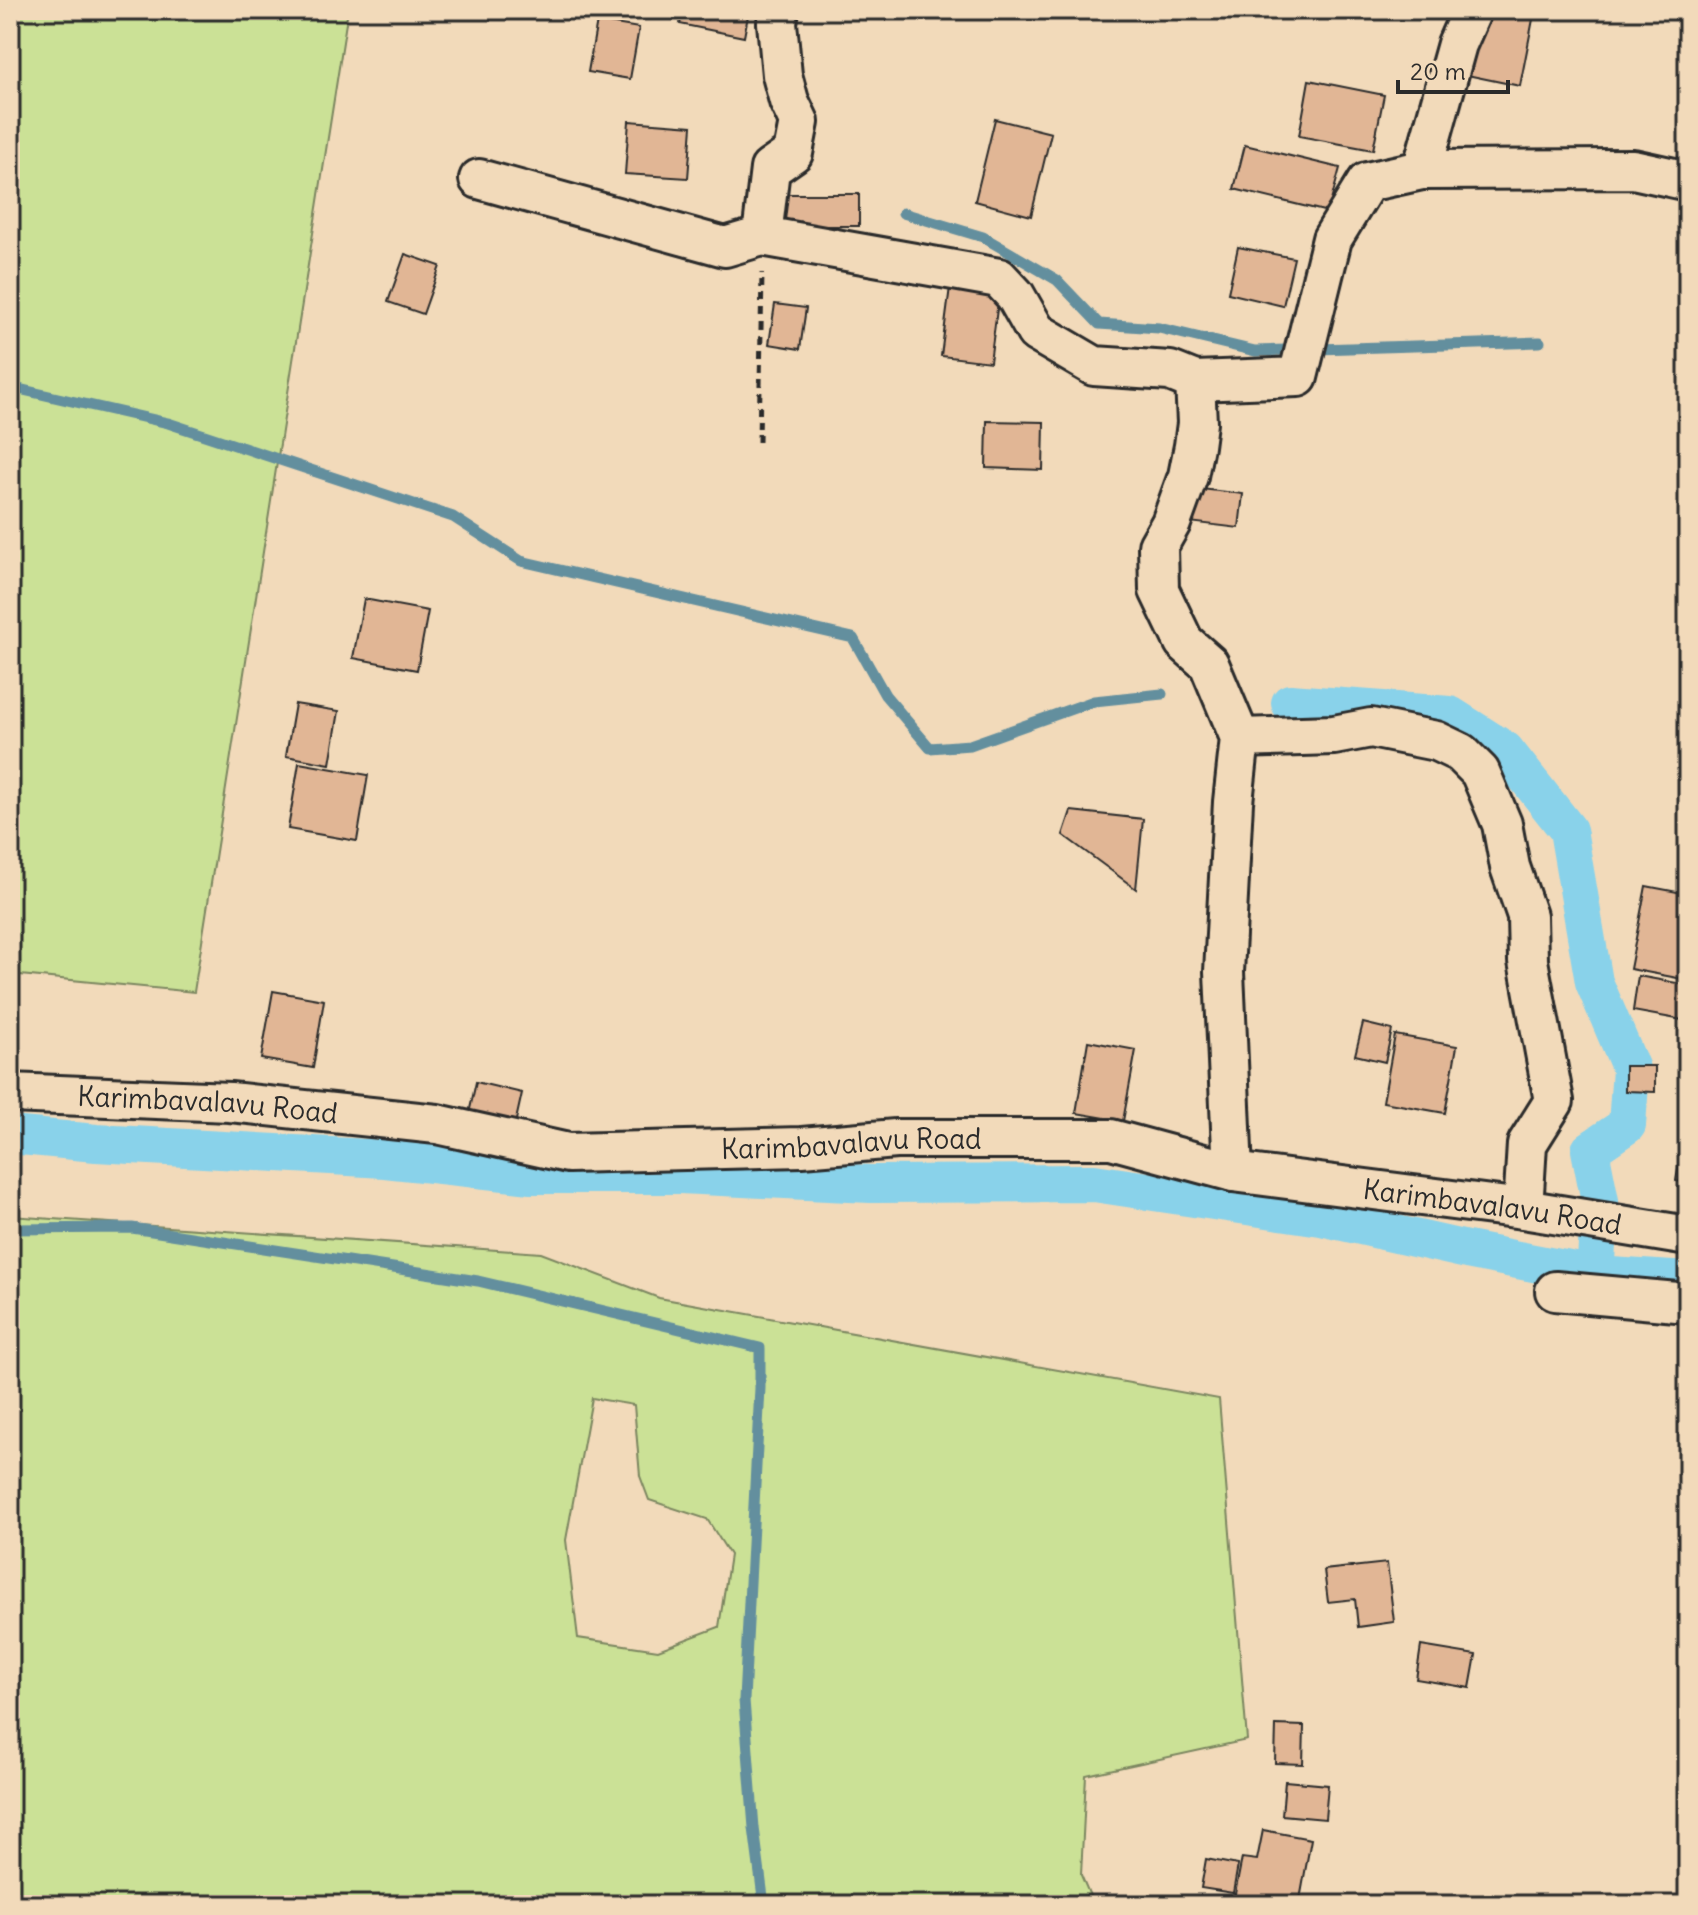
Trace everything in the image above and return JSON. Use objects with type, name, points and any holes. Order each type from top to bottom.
[{"type":"street","points":[[762,236],[770,169],[793,153],[799,122],[782,75],[777,23],[779,10]]},
{"type":"street","points":[[1422,170],[1457,44],[1472,10]]},
{"type":"street","points":[[479,179],[725,247],[762,236],[999,278],[1015,295],[1036,332],[1094,366],[1170,371],[1195,381],[1298,377],[1332,239],[1367,182],[1422,170],[1633,169],[1688,181]]},
{"type":"street","points":[[1195,381],[1197,423],[1194,446],[1188,476],[1171,523],[1158,546],[1159,590],[1184,642],[1209,664],[1240,738],[1233,802],[1224,972],[1233,1172]]},
{"type":"street","points":[[1240,738],[1297,738],[1371,728],[1436,741],[1461,753],[1480,772],[1502,824],[1510,867],[1527,916],[1528,961],[1554,1101],[1527,1144],[1523,1209]]},
{"type":"street","name":"Karimbavalavu Road","points":[[10,1093],[230,1102],[421,1122],[568,1153],[802,1147],[896,1139],[1111,1139],[1233,1172],[1523,1209],[1688,1236]]},
{"type":"street","points":[[1555,1291],[1688,1303]]},
{"type":"path","points":[[759,442],[762,236]]},
{"type":"green space","points":[[10,10],[348,10],[194,992],[10,974]]},
{"type":"green space","points":[[10,1216],[541,1253],[659,1298],[1219,1399],[1247,1740],[1086,1775],[1081,1875],[1094,1905],[10,1905]],"holes":[[[592,1398],[634,1405],[640,1476],[649,1500],[707,1519],[730,1555],[719,1627],[658,1650],[578,1638],[566,1540]]]},
{"type":"building","points":[[683,10],[749,10],[744,37],[680,24]]},
{"type":"building","points":[[1479,10],[1534,14],[1520,86],[1467,75]]},
{"type":"building","points":[[597,21],[639,28],[630,79],[588,72]]},
{"type":"building","points":[[1309,80],[1384,95],[1373,150],[1299,136]]},
{"type":"building","points":[[995,119],[1051,133],[1031,216],[975,201]]},
{"type":"building","points":[[629,121],[692,126],[688,178],[625,174]]},
{"type":"building","points":[[1245,145],[1340,168],[1328,212],[1234,189]]},
{"type":"building","points":[[784,194],[859,194],[859,226],[784,226]]},
{"type":"building","points":[[1238,247],[1294,258],[1283,306],[1228,293]]},
{"type":"building","points":[[405,254],[440,266],[423,314],[388,302]]},
{"type":"building","points":[[950,287],[999,294],[990,362],[941,356]]},
{"type":"building","points":[[775,304],[806,308],[800,349],[769,344]]},
{"type":"building","points":[[987,421],[1044,422],[1043,470],[986,468]]},
{"type":"building","points":[[1193,488],[1243,494],[1239,528],[1189,522]]},
{"type":"building","points":[[364,599],[428,611],[417,670],[353,658]]},
{"type":"building","points":[[295,704],[339,711],[330,764],[286,756]]},
{"type":"building","points":[[299,763],[368,775],[357,841],[288,829]]},
{"type":"building","points":[[1071,811],[1143,819],[1136,889],[1063,835]]},
{"type":"building","points":[[1646,886],[1688,894],[1688,980],[1630,969]]},
{"type":"building","points":[[1638,976],[1688,985],[1688,1021],[1633,1011]]},
{"type":"building","points":[[273,991],[324,1000],[313,1068],[261,1059]]},
{"type":"building","points":[[1363,1023],[1392,1030],[1385,1062],[1355,1055]]},
{"type":"building","points":[[1395,1035],[1457,1046],[1445,1113],[1383,1102]]},
{"type":"building","points":[[1088,1041],[1136,1050],[1123,1121],[1076,1113]]},
{"type":"building","points":[[1625,1066],[1655,1066],[1655,1092],[1625,1091]]},
{"type":"building","points":[[476,1082],[522,1093],[514,1129],[468,1118]]},
{"type":"building","points":[[1682,1146],[1688,1147],[1688,1183],[1676,1181]]},
{"type":"building","points":[[1387,1563],[1394,1622],[1358,1627],[1355,1599],[1328,1602],[1324,1570]]},
{"type":"building","points":[[1421,1646],[1476,1655],[1470,1688],[1416,1679]]},
{"type":"building","points":[[1276,1725],[1304,1726],[1303,1764],[1275,1763]]},
{"type":"building","points":[[1285,1781],[1328,1785],[1325,1819],[1282,1815]]},
{"type":"building","points":[[1263,1830],[1311,1839],[1299,1905],[1269,1905],[1234,1899],[1242,1858],[1257,1860]]},
{"type":"building","points":[[1206,1859],[1238,1865],[1233,1893],[1201,1888]]},
{"type":"waterway","points":[[903,213],[983,237],[1057,280],[1099,324],[1159,328],[1255,351],[1540,342]]},
{"type":"waterway","points":[[10,387],[168,423],[453,517],[521,561],[853,638],[885,695],[930,748],[970,745],[1094,701],[1162,694]]},
{"type":"waterway","points":[[1290,703],[1450,715],[1505,750],[1568,830],[1594,982],[1631,1069],[1627,1125],[1590,1150],[1600,1201],[1595,1275],[1688,1281]]},
{"type":"waterway","points":[[10,1135],[96,1143],[385,1159],[531,1175],[680,1175],[871,1184],[1094,1183],[1321,1217],[1595,1275]]},
{"type":"waterway","points":[[10,1229],[132,1228],[478,1281],[760,1348],[744,1700],[754,1828],[764,1905]]}]
